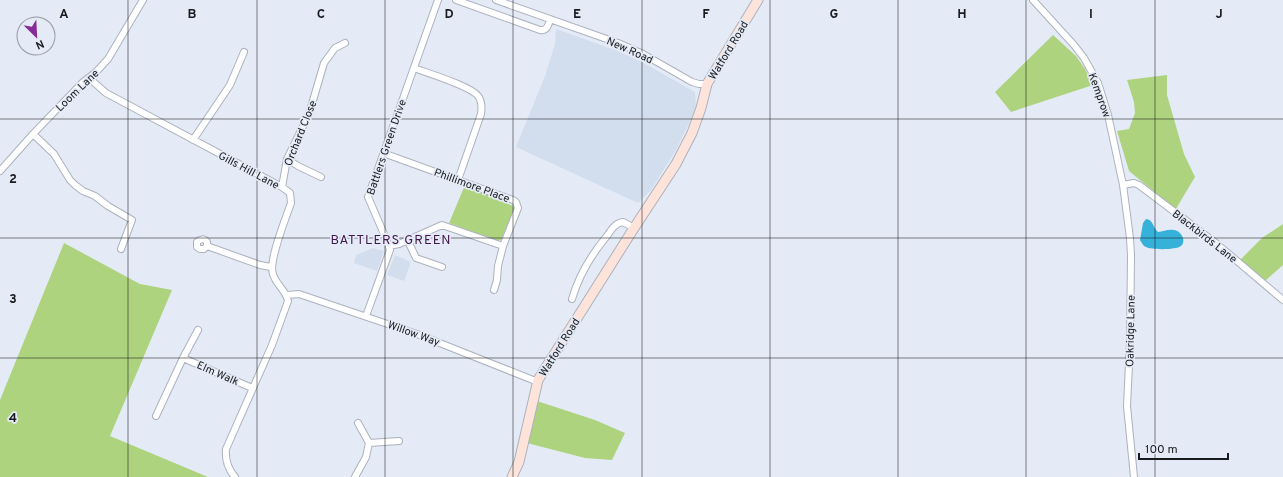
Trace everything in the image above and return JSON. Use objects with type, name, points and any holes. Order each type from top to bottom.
[{"type":"main road","name":"Watford Road","points":[[512,477],[519,462],[538,380],[676,164],[692,133],[701,108],[707,84],[758,0]]},
{"type":"street","name":"Loom Lane","points":[[0,171],[82,83],[108,59],[143,0]]},
{"type":"street","name":"Battlers Green Drive","points":[[389,246],[368,197],[438,0]]},
{"type":"street","points":[[456,0],[540,30],[547,28],[550,20]]},
{"type":"street","name":"New Road","points":[[496,0],[618,44],[643,54],[692,82],[707,84]]},
{"type":"street","name":"Kemprow","points":[[1033,0],[1074,45],[1084,58],[1095,77],[1108,115],[1122,185]]},
{"type":"street","name":"Orchard Close","points":[[282,187],[287,159],[309,114],[324,63],[335,48],[345,43]]},
{"type":"street","points":[[193,140],[230,85],[244,52]]},
{"type":"street","points":[[414,68],[470,89],[478,96],[481,102],[481,114],[458,180]]},
{"type":"street","name":"Gills Hill Lane","points":[[89,78],[106,93],[282,187],[290,193],[291,203],[271,267]]},
{"type":"street","points":[[33,134],[54,154],[70,180],[75,185],[83,191],[96,196],[108,206],[132,220],[120,249]]},
{"type":"street","name":"Phillimore Place","points":[[383,153],[516,202],[518,208],[503,246],[494,290]]},
{"type":"street","points":[[287,159],[322,177]]},
{"type":"street","name":"Blackbirds Lane","points":[[1122,185],[1134,183],[1140,185],[1217,244],[1283,300]]},
{"type":"street","name":"Oakridge Lane","points":[[1122,185],[1128,218],[1131,256],[1130,343],[1127,406],[1134,477]]},
{"type":"street","name":"Watford Road","points":[[572,299],[594,251],[616,225],[623,222],[634,228]]},
{"type":"street","points":[[366,316],[389,254],[389,246],[408,241],[442,225],[503,246]]},
{"type":"street","points":[[408,241],[416,258],[442,267]]},
{"type":"street","points":[[207,246],[260,265],[271,267],[274,279],[287,295],[288,301],[272,345],[226,449],[227,463],[230,471],[235,477]]},
{"type":"street","name":"Willow Way","points":[[287,295],[299,294],[366,316],[417,334],[533,380],[538,380]]},
{"type":"street","name":"Elm Walk","points":[[156,416],[198,330]]},
{"type":"street","name":"Elm Walk","points":[[183,358],[252,388]]},
{"type":"street","points":[[355,477],[366,457],[369,443],[358,423]]},
{"type":"street","points":[[369,443],[399,441]]},
{"type":"shaded area","points":[[556,29],[615,50],[642,62],[695,92],[696,109],[676,150],[651,190],[638,203],[516,147],[545,76],[555,44]]},
{"type":"shaded area","points":[[373,248],[384,251],[377,271],[354,263],[356,255]]},
{"type":"shaded area","points":[[395,255],[411,262],[404,281],[387,275]]},
{"type":"green space","points":[[1053,35],[1076,56],[1093,85],[1011,112],[995,92]]},
{"type":"green space","points":[[1167,75],[1167,95],[1184,154],[1195,177],[1177,207],[1178,211],[1129,171],[1117,131],[1129,129],[1135,113],[1134,102],[1127,80]]},
{"type":"green space","points":[[465,185],[513,206],[514,209],[501,240],[497,241],[449,223]]},
{"type":"green space","points":[[1283,224],[1283,265],[1265,281],[1239,261],[1262,238]]},
{"type":"green space","points":[[64,243],[140,284],[172,290],[110,436],[208,477],[0,477],[0,400]]},
{"type":"green space","points":[[537,401],[595,420],[625,433],[612,460],[585,458],[527,443]]},
{"type":"water","points":[[1146,219],[1152,222],[1158,232],[1176,230],[1182,236],[1183,244],[1181,246],[1169,249],[1153,249],[1145,247],[1140,240],[1143,223]]},
{"type":"district","name":"BATTLERS GREEN","points":[[391,239]]}]
